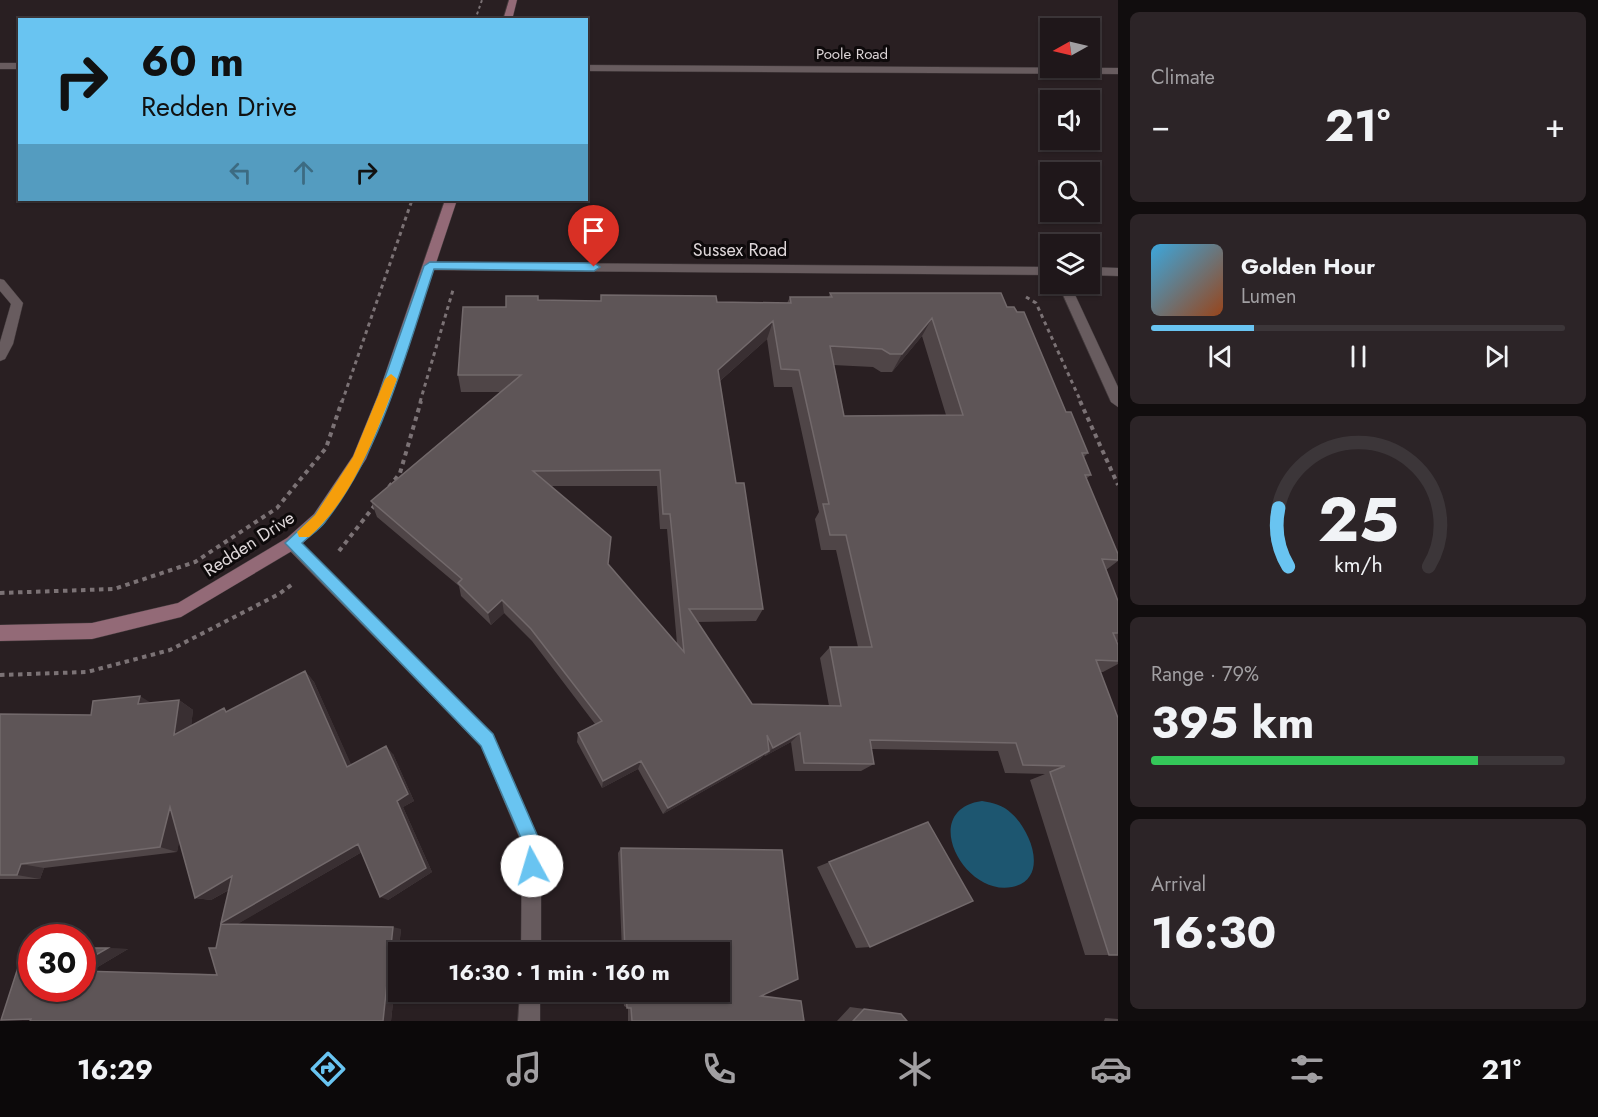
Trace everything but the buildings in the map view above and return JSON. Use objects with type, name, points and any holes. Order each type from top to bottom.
[{"type":"street","points":[[508,18],[513,0]]},
{"type":"street","points":[[0,66],[18,66]]},
{"type":"street","name":"Poole Road","points":[[588,68],[1118,71]]},
{"type":"street","name":"Redden Drive","points":[[0,633],[92,631],[181,610],[292,543],[320,519],[359,459],[385,395],[451,201]]},
{"type":"street","name":"Sussex Road","points":[[430,266],[1040,271]]},
{"type":"street","points":[[1100,272],[1118,272]]},
{"type":"street","points":[[0,283],[17,303],[6,344],[0,356]]},
{"type":"street","points":[[1069,294],[1118,402]]},
{"type":"street","points":[[292,543],[487,740],[532,844],[531,942]]},
{"type":"street","points":[[529,1021],[530,1002]]},
{"type":"path","points":[[476,18],[482,0]]},
{"type":"path","points":[[0,593],[114,589],[195,562],[278,508],[327,448],[412,201]]},
{"type":"path","points":[[1025,296],[1036,303],[1118,485]]},
{"type":"water","points":[[982,801],[1008,810],[1025,831],[1033,853],[1034,865],[1031,874],[1024,882],[1012,887],[994,887],[978,879],[965,867],[955,851],[951,835],[953,820],[963,808]]},
{"type":"slow traffic","points":[[304,532],[320,519],[359,459],[391,379]]},
{"type":"route","points":[[532,866],[532,844],[487,740],[292,543],[320,519],[359,459],[385,395],[430,266],[594,267]]}]
